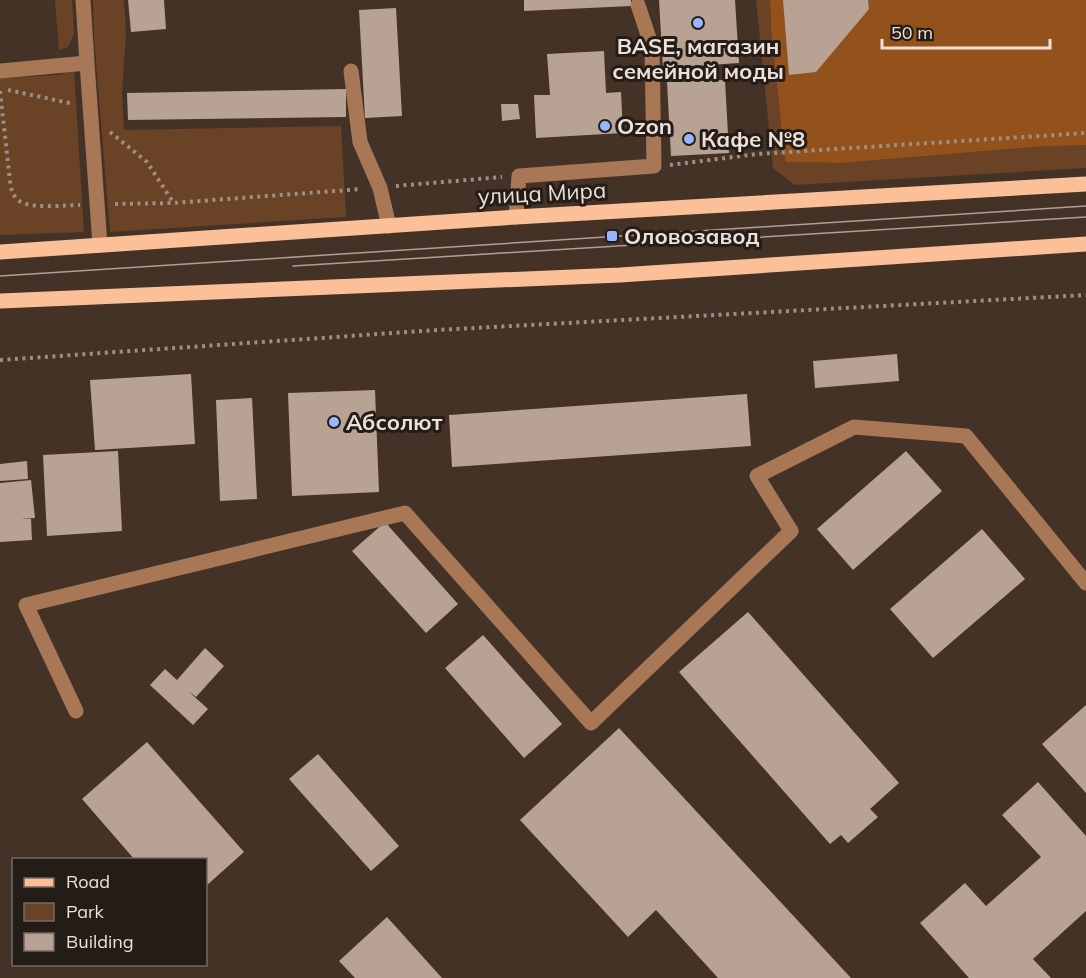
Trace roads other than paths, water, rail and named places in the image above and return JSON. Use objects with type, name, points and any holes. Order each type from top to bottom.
[{"type":"main road","name":"улица Мира","points":[[0,252],[516,217],[1086,184]]},
{"type":"main road","points":[[0,301],[620,275],[1086,244]]},
{"type":"street","points":[[83,0],[100,245]]},
{"type":"street","points":[[516,217],[519,176],[654,166],[652,47],[638,5]]},
{"type":"street","points":[[0,71],[87,63]]},
{"type":"street","points":[[351,71],[360,142],[380,188],[389,226]]},
{"type":"street","points":[[76,711],[26,605],[405,513],[591,723],[790,531],[757,476],[854,427],[966,436],[1086,583]]},
{"type":"tram line","points":[[0,276],[1086,206]]},
{"type":"tram line","points":[[293,266],[1086,217]]},
{"type":"place","name":"BASE, магазин семейной моды","points":[[698,23]]},
{"type":"place","name":"Ozon","points":[[605,126]]},
{"type":"place","name":"Кафе №8","points":[[689,139]]},
{"type":"place","name":"Оловозавод","points":[[612,236]]},
{"type":"place","name":"Абсолют","points":[[334,422]]}]
